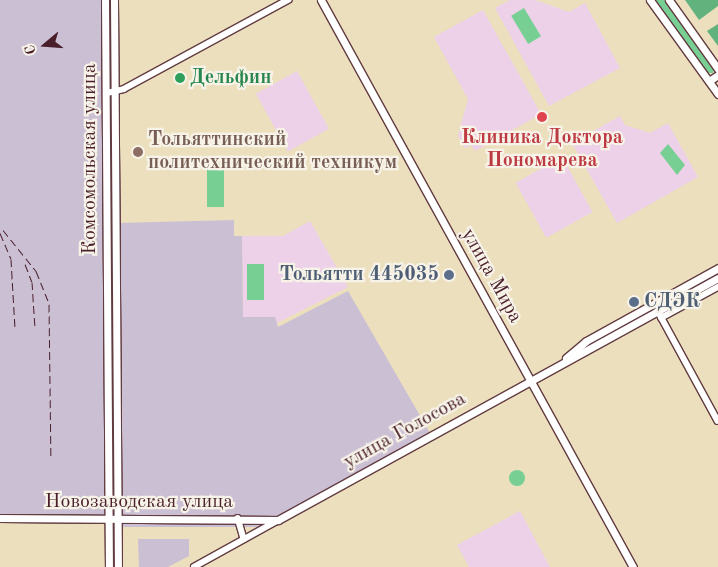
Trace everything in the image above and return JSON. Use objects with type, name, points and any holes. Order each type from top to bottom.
[{"type":"main road","name":"Комсомольская улица","points":[[105,0],[111,93],[117,317],[118,567]]},
{"type":"main road","name":"Комсомольская улица","points":[[109,567],[107,317],[114,0]]},
{"type":"main road","name":"улица Мира","points":[[321,0],[633,567]]},
{"type":"main road","points":[[650,0],[718,94]]},
{"type":"main road","points":[[669,0],[718,68]]},
{"type":"main road","points":[[709,81],[718,75]]},
{"type":"main road","name":"улица Голосова","points":[[547,371],[586,341],[718,268]]},
{"type":"main road","name":"улица Голосова","points":[[278,520],[530,380],[590,348],[659,315],[718,278]]},
{"type":"main road","points":[[689,284],[693,292]]},
{"type":"main road","points":[[107,317],[117,317]]},
{"type":"main road","points":[[586,341],[590,348]]},
{"type":"main road","points":[[108,394],[117,394]]},
{"type":"main road","name":"Новозаводская улица","points":[[0,518],[238,518],[278,520]]},
{"type":"street","points":[[111,93],[288,0]]},
{"type":"street","points":[[718,287],[659,315],[718,421]]},
{"type":"street","points":[[238,518],[244,539]]},
{"type":"street","points":[[194,567],[278,520]]},
{"type":"shaded area","points":[[0,0],[104,0],[104,518],[0,518]]},
{"type":"shaded area","points":[[510,0],[535,0],[569,12],[585,3],[620,68],[549,106],[495,8]]},
{"type":"shaded area","points":[[483,10],[541,114],[475,151],[471,145],[465,148],[458,136],[468,99],[434,37]]},
{"type":"shaded area","points":[[297,71],[329,129],[288,152],[256,94]]},
{"type":"shaded area","points":[[620,116],[625,125],[650,133],[668,123],[698,177],[617,223],[572,143]]},
{"type":"shaded area","points":[[562,157],[593,212],[546,238],[516,183]]},
{"type":"shaded area","points":[[234,220],[234,236],[242,236],[243,317],[275,317],[278,327],[348,291],[430,433],[275,527],[120,527],[119,223]]},
{"type":"shaded area","points":[[310,221],[348,287],[277,323],[275,317],[243,317],[242,236],[283,236]]},
{"type":"shaded area","points":[[520,511],[550,567],[469,567],[457,545]]},
{"type":"shaded area","points":[[138,539],[189,539],[189,556],[168,567],[139,567]]},
{"type":"green space","points":[[655,0],[665,0],[714,68],[713,73],[706,73]]},
{"type":"green space","points":[[685,0],[718,0],[718,6],[699,20]]},
{"type":"green space","points":[[524,8],[541,36],[528,44],[511,16]]},
{"type":"green space","points":[[718,24],[718,46],[707,31]]},
{"type":"green space","points":[[668,144],[685,165],[677,175],[660,153]]},
{"type":"green space","points":[[207,164],[224,164],[224,207],[207,207]]},
{"type":"green space","points":[[247,264],[264,264],[264,300],[247,300]]},
{"type":"green space","points":[[514,470],[520,470],[525,475],[523,484],[514,486],[509,481],[509,475]]},
{"type":"railway","points":[[3,230],[36,271],[49,304],[51,459]]},
{"type":"railway","points":[[0,233],[11,259],[15,329]]},
{"type":"railway","points":[[25,264],[32,282],[35,328]]},
{"type":"place","name":"Дельфин","points":[[180,78]]},
{"type":"place","name":"Клиника Доктора Пономарева","points":[[542,117]]},
{"type":"place","name":"Тольяттинский политехнический техникум","points":[[138,152]]},
{"type":"place","name":"Тольятти 445035","points":[[449,275]]},
{"type":"place","name":"СДЭК","points":[[634,302]]}]
